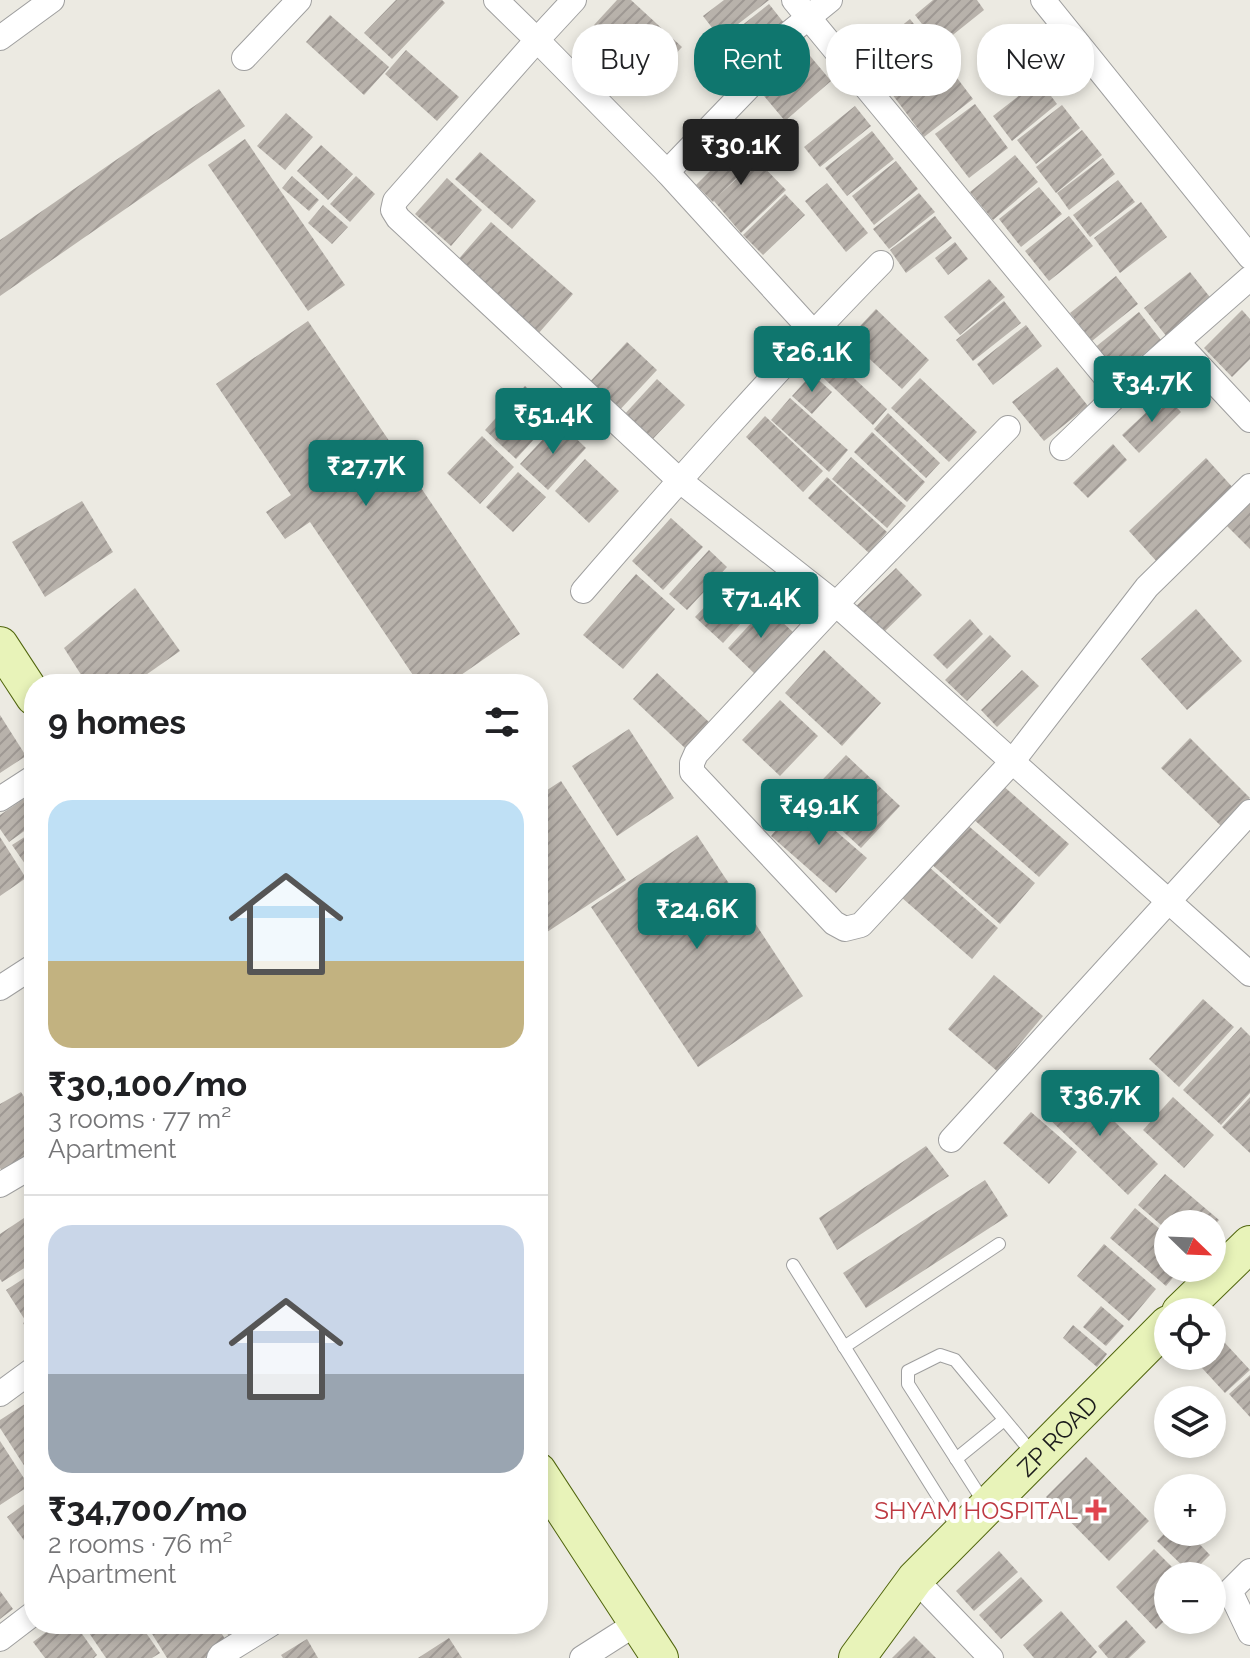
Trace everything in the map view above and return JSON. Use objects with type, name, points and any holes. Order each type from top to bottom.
[{"type":"street","points":[[0,38],[52,0]]},
{"type":"street","points":[[244,58],[299,0]]},
{"type":"street","points":[[496,0],[667,172],[813,332]]},
{"type":"street","points":[[574,0],[395,201],[393,210],[398,218],[679,480],[836,604],[1250,974]]},
{"type":"street","points":[[788,24],[801,9],[830,0]]},
{"type":"street","points":[[1043,0],[1250,257]]},
{"type":"street","points":[[801,9],[1119,393]]},
{"type":"street","points":[[667,172],[740,96]]},
{"type":"street","points":[[583,591],[813,332],[881,263]]},
{"type":"street","points":[[1062,448],[1119,393],[1250,278]]},
{"type":"street","points":[[1178,343],[1250,420]]},
{"type":"street","points":[[1008,428],[836,604],[696,754],[692,763],[692,772],[834,923],[845,929],[861,925],[1012,762],[1147,587],[1250,486]]},
{"type":"street","points":[[0,645],[24,682]]},
{"type":"street","points":[[0,799],[24,783]]},
{"type":"street","points":[[951,1140],[1250,812]]},
{"type":"street","points":[[0,988],[24,972]]},
{"type":"street","points":[[0,1185],[24,1171]]},
{"type":"street","points":[[1194,1298],[1250,1244]]},
{"type":"street","name":"ZP ROAD","points":[[857,1658],[915,1579],[1154,1338]]},
{"type":"street","points":[[0,1394],[24,1376]]},
{"type":"street","points":[[548,1486],[660,1658]]},
{"type":"street","points":[[1250,1571],[1230,1591],[1250,1633]]},
{"type":"street","points":[[915,1579],[991,1658]]},
{"type":"street","points":[[0,1639],[24,1621]]},
{"type":"street","points":[[582,1658],[637,1623]]},
{"type":"street","points":[[219,1658],[255,1634]]},
{"type":"lane","points":[[844,1347],[999,1244]]},
{"type":"lane","points":[[793,1265],[961,1533]]},
{"type":"lane","points":[[987,1506],[908,1384],[908,1371],[940,1355],[955,1360],[1036,1457]]},
{"type":"lane","points":[[956,1459],[1004,1420]]},
{"type":"building","points":[[396,0],[442,0],[445,3],[392,59],[364,33]]},
{"type":"building","points":[[617,0],[631,0],[657,24],[595,24]]},
{"type":"building","points":[[724,0],[769,0],[738,24],[709,24],[703,16]]},
{"type":"building","points":[[933,0],[977,0],[984,10],[961,28],[961,24],[922,24],[915,15]]},
{"type":"building","points":[[769,4],[784,23],[783,24],[744,24]]},
{"type":"building","points":[[330,15],[389,67],[364,95],[306,42]]},
{"type":"building","points":[[406,50],[459,97],[437,121],[385,74]]},
{"type":"building","points":[[810,56],[826,75],[826,85],[785,121],[764,96],[810,96]]},
{"type":"building","points":[[961,83],[973,99],[924,137],[893,96],[961,96]]},
{"type":"building","points":[[219,89],[245,126],[0,296],[0,240]]},
{"type":"building","points":[[1019,96],[1051,96],[1057,104],[1012,141],[993,116]]},
{"type":"building","points":[[975,104],[1008,148],[969,178],[935,134]]},
{"type":"building","points":[[1062,105],[1080,128],[1036,164],[1017,140]]},
{"type":"building","points":[[855,106],[871,126],[820,167],[804,147]]},
{"type":"building","points":[[286,113],[313,137],[285,170],[257,146]]},
{"type":"building","points":[[1082,130],[1102,155],[1056,193],[1036,167]]},
{"type":"building","points":[[872,131],[894,159],[847,196],[825,168]]},
{"type":"building","points":[[245,139],[345,285],[308,311],[208,165]]},
{"type":"building","points":[[739,142],[756,159],[718,196],[757,160],[786,190],[741,233],[696,185]]},
{"type":"building","points":[[321,145],[353,174],[328,200],[297,171]]},
{"type":"building","points":[[480,152],[536,201],[512,229],[455,179]]},
{"type":"building","points":[[1015,155],[1038,182],[993,220],[970,192]]},
{"type":"building","points":[[1103,158],[1115,174],[1069,210],[1057,193]]},
{"type":"building","points":[[896,161],[918,189],[874,225],[852,196]]},
{"type":"building","points":[[292,176],[319,200],[309,211],[282,188]]},
{"type":"building","points":[[356,176],[375,194],[350,222],[330,204]]},
{"type":"building","points":[[447,178],[482,210],[451,246],[415,214]]},
{"type":"building","points":[[1118,180],[1135,202],[1090,237],[1073,215]]},
{"type":"building","points":[[827,183],[868,233],[846,252],[805,201]]},
{"type":"building","points":[[1039,187],[1062,214],[1021,247],[999,219]]},
{"type":"building","points":[[919,193],[935,212],[889,249],[873,229]]},
{"type":"building","points":[[785,194],[805,215],[763,255],[743,235]]},
{"type":"building","points":[[1141,202],[1167,237],[1120,273],[1094,238]]},
{"type":"building","points":[[323,205],[348,227],[332,244],[308,223]]},
{"type":"building","points":[[935,216],[952,238],[906,273],[890,250]]},
{"type":"building","points":[[1069,216],[1093,246],[1049,281],[1025,251]]},
{"type":"building","points":[[491,222],[573,294],[538,334],[456,262]]},
{"type":"building","points":[[955,242],[968,259],[948,275],[935,258]]},
{"type":"building","points":[[1190,272],[1213,301],[1167,337],[1144,308]]},
{"type":"building","points":[[1116,276],[1138,304],[1092,341],[1070,313]]},
{"type":"building","points":[[989,279],[1005,297],[960,335],[944,317]]},
{"type":"building","points":[[1004,301],[1021,323],[973,361],[956,340]]},
{"type":"building","points":[[876,309],[929,360],[902,389],[848,339]]},
{"type":"building","points":[[1242,310],[1250,319],[1250,359],[1232,377],[1204,348]]},
{"type":"building","points":[[1139,312],[1161,340],[1115,377],[1093,349]]},
{"type":"building","points":[[308,321],[520,634],[462,674],[412,674],[310,522],[285,539],[266,512],[291,495],[216,384]]},
{"type":"building","points":[[1026,325],[1042,346],[993,385],[977,364]]},
{"type":"building","points":[[627,342],[657,370],[616,414],[586,386]]},
{"type":"building","points":[[826,352],[887,409],[873,425],[812,367]]},
{"type":"building","points":[[1057,367],[1088,406],[1044,441],[1012,402]]},
{"type":"building","points":[[812,374],[832,392],[812,414],[792,396]]},
{"type":"building","points":[[920,378],[977,432],[949,462],[891,408]]},
{"type":"building","points":[[657,379],[685,405],[650,442],[622,417]]},
{"type":"building","points":[[525,386],[557,414],[516,459],[485,430]]},
{"type":"building","points":[[1165,395],[1181,412],[1139,453],[1122,435]]},
{"type":"building","points":[[790,398],[848,450],[829,472],[771,420]]},
{"type":"building","points":[[888,413],[940,463],[926,478],[874,429]]},
{"type":"building","points":[[765,416],[823,471],[803,492],[746,437]]},
{"type":"building","points":[[559,422],[586,448],[548,490],[520,464]]},
{"type":"building","points":[[872,432],[925,482],[907,502],[854,452]]},
{"type":"building","points":[[482,436],[514,467],[480,504],[447,473]]},
{"type":"building","points":[[1113,444],[1127,460],[1088,498],[1073,483]]},
{"type":"building","points":[[851,457],[906,506],[887,528],[832,479]]},
{"type":"building","points":[[1206,458],[1235,490],[1158,563],[1129,531]]},
{"type":"building","points":[[585,459],[619,491],[589,523],[555,491]]},
{"type":"building","points":[[518,472],[546,497],[513,532],[486,507]]},
{"type":"building","points":[[827,477],[887,532],[869,553],[808,498]]},
{"type":"building","points":[[1250,496],[1250,549],[1223,522]]},
{"type":"building","points":[[82,501],[113,552],[45,597],[12,542]]},
{"type":"building","points":[[671,518],[703,547],[663,590],[632,561]]},
{"type":"building","points":[[709,550],[727,567],[687,610],[669,594]]},
{"type":"building","points":[[896,568],[922,595],[878,638],[852,610]]},
{"type":"building","points":[[636,574],[675,609],[623,669],[583,635]]},
{"type":"building","points":[[735,575],[762,600],[723,643],[695,617]]},
{"type":"building","points":[[135,588],[180,651],[147,674],[81,674],[64,648]]},
{"type":"building","points":[[766,607],[794,633],[755,674],[728,648]]},
{"type":"building","points":[[1196,609],[1242,661],[1187,710],[1141,659]]},
{"type":"building","points":[[970,619],[983,634],[947,669],[933,655]]},
{"type":"building","points":[[990,635],[1011,656],[967,701],[945,680]]},
{"type":"building","points":[[824,650],[881,703],[842,746],[785,693]]},
{"type":"building","points":[[1022,670],[1039,686],[997,727],[981,710]]},
{"type":"building","points":[[657,673],[710,723],[686,749],[633,699]]},
{"type":"building","points":[[780,700],[818,736],[780,776],[742,740]]},
{"type":"building","points":[[0,715],[24,757],[0,773]]},
{"type":"building","points":[[629,729],[674,798],[617,836],[572,766]]},
{"type":"building","points":[[1190,738],[1250,798],[1221,826],[1161,768]]},
{"type":"building","points":[[846,755],[900,806],[861,848],[806,797]]},
{"type":"building","points":[[561,781],[626,880],[548,931],[548,789]]},
{"type":"building","points":[[1001,784],[1069,844],[1039,877],[972,818]]},
{"type":"building","points":[[24,799],[24,831],[9,842],[0,829],[0,815]]},
{"type":"building","points":[[801,801],[867,858],[836,893],[771,836]]},
{"type":"building","points":[[964,822],[1035,883],[1000,924],[930,863]]},
{"type":"building","points":[[697,835],[803,996],[698,1067],[591,907]]},
{"type":"building","points":[[0,837],[24,879],[0,896]]},
{"type":"building","points":[[24,837],[24,862],[12,845]]},
{"type":"building","points":[[928,866],[998,928],[972,959],[901,897]]},
{"type":"building","points":[[994,975],[1043,1016],[997,1071],[948,1029]]},
{"type":"building","points":[[1203,999],[1234,1027],[1179,1087],[1149,1059]]},
{"type":"building","points":[[1241,1027],[1250,1036],[1250,1093],[1221,1125],[1183,1090]]},
{"type":"building","points":[[1073,1081],[1158,1164],[1128,1195],[1043,1113]]},
{"type":"building","points":[[21,1092],[24,1097],[24,1166],[6,1178],[0,1168],[0,1104]]},
{"type":"building","points":[[1173,1097],[1214,1135],[1184,1168],[1143,1130]]},
{"type":"building","points":[[1250,1097],[1250,1153],[1222,1127]]},
{"type":"building","points":[[1031,1112],[1077,1152],[1049,1184],[1003,1143]]},
{"type":"building","points":[[926,1146],[949,1176],[837,1250],[819,1218]]},
{"type":"building","points":[[1165,1174],[1207,1210],[1154,1210],[1154,1219],[1138,1205]]},
{"type":"building","points":[[985,1180],[1008,1216],[866,1308],[843,1273]]},
{"type":"building","points":[[1135,1208],[1154,1224],[1154,1276],[1110,1238]]},
{"type":"building","points":[[24,1218],[24,1268],[2,1282],[0,1279],[0,1234]]},
{"type":"building","points":[[1104,1244],[1156,1289],[1129,1321],[1077,1276]]},
{"type":"building","points":[[24,1278],[24,1318],[6,1290]]},
{"type":"building","points":[[1101,1306],[1124,1326],[1106,1346],[1083,1327]]},
{"type":"building","points":[[1073,1325],[1107,1354],[1097,1367],[1063,1338]]},
{"type":"building","points":[[1226,1344],[1250,1370],[1226,1392],[1226,1386],[1219,1386],[1204,1370],[1226,1370]]},
{"type":"building","points":[[1250,1375],[1250,1417],[1229,1394]]},
{"type":"building","points":[[24,1405],[24,1465],[0,1428],[0,1420]]},
{"type":"building","points":[[0,1441],[24,1478],[24,1489],[0,1505]]},
{"type":"building","points":[[1086,1457],[1149,1521],[1109,1561],[1046,1497]]},
{"type":"building","points":[[24,1504],[24,1540],[7,1517]]},
{"type":"building","points":[[1162,1546],[1201,1546],[1210,1555],[1203,1562],[1179,1562]]},
{"type":"building","points":[[1154,1549],[1167,1562],[1154,1562],[1154,1627],[1116,1587]]},
{"type":"building","points":[[999,1551],[1018,1572],[974,1611],[956,1591]]},
{"type":"building","points":[[1021,1577],[1043,1601],[1001,1639],[979,1615]]},
{"type":"building","points":[[0,1591],[13,1609],[0,1619]]},
{"type":"building","points":[[1061,1611],[1097,1652],[1091,1658],[1034,1658],[1023,1645]]},
{"type":"building","points":[[1126,1620],[1146,1642],[1129,1658],[1108,1658],[1098,1646]]},
{"type":"building","points":[[44,1634],[82,1634],[97,1655],[94,1658],[45,1658],[33,1642]]},
{"type":"building","points":[[90,1634],[147,1634],[160,1653],[152,1658],[106,1658]]},
{"type":"building","points":[[152,1634],[222,1634],[228,1644],[206,1658],[167,1658]]},
{"type":"building","points":[[914,1636],[936,1658],[892,1658]]},
{"type":"building","points":[[449,1638],[462,1658],[418,1658]]},
{"type":"building","points":[[307,1639],[318,1658],[283,1658],[281,1655]]},
{"type":"place","name":"SHYAM HOSPITAL","points":[[1096,1510]]}]
